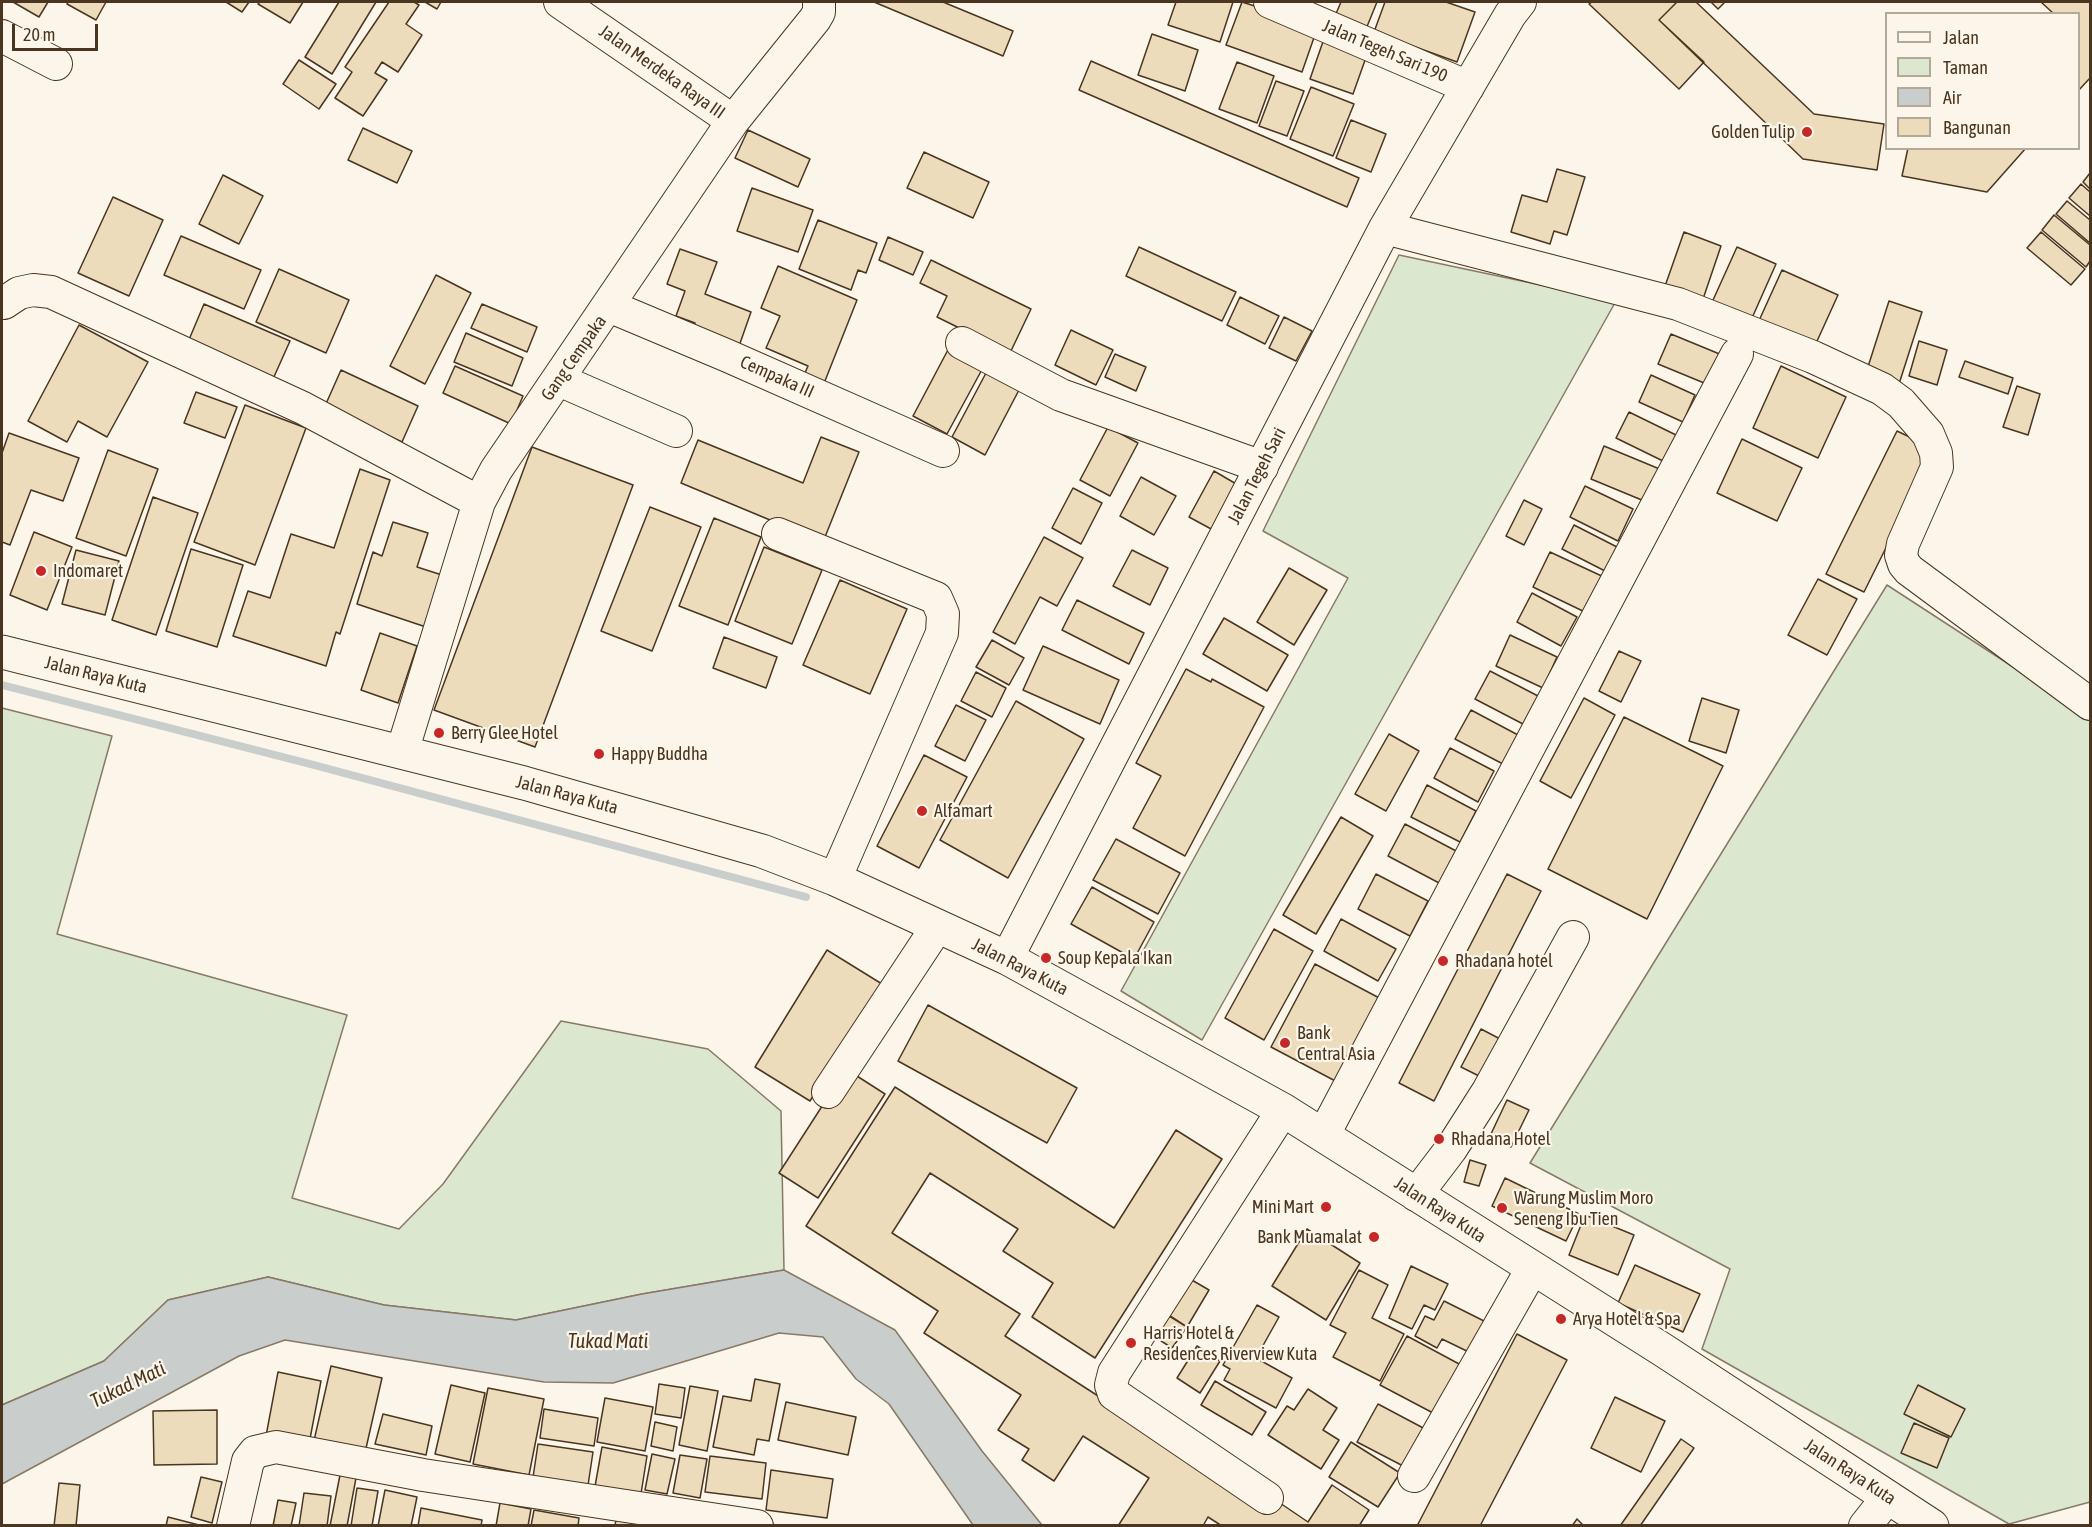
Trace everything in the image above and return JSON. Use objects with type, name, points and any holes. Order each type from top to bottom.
[{"type":"main road","name":"Jalan Raya Kuta","points":[[2,652],[402,752],[665,822],[762,851],[835,879],[1006,958],[1324,1134],[1932,1526]]},
{"type":"street","name":"Jalan Merdeka Raya III","points":[[560,2],[734,121]]},
{"type":"street","name":"Gang Cempaka","points":[[402,752],[478,502],[512,442],[559,380],[734,121],[815,19],[819,12],[819,2]]},
{"type":"street","name":"Jalan Tegeh Sari 190","points":[[1270,2],[1467,87]]},
{"type":"street","name":"Jalan Tegeh Sari","points":[[1006,958],[1385,228],[1467,87],[1508,6]]},
{"type":"street","points":[[2,36],[56,64]]},
{"type":"street","points":[[1385,228],[1678,304],[1813,357],[1882,389],[1901,404],[1922,427],[1934,444],[1936,453],[1936,467],[1903,544],[1901,555],[1904,564],[1909,570],[2091,704]]},
{"type":"street","points":[[4,303],[19,293],[33,290],[62,296],[303,408],[478,502]]},
{"type":"street","name":"Cempaka III","points":[[609,306],[943,451]]},
{"type":"street","points":[[962,343],[1061,395],[1262,467]]},
{"type":"street","points":[[1324,1134],[1737,354]]},
{"type":"street","points":[[559,380],[676,431]]},
{"type":"street","points":[[778,534],[936,598],[943,615],[942,633],[835,879]]},
{"type":"street","points":[[828,1092],[937,927]]},
{"type":"street","points":[[1416,1195],[1451,1149],[1488,1091],[1573,938]]},
{"type":"street","points":[[1267,1498],[1114,1394],[1111,1385],[1114,1373],[1283,1110]]},
{"type":"street","points":[[1414,1476],[1533,1269]]},
{"type":"street","points":[[233,1526],[248,1461],[255,1452],[276,1447],[423,1475],[757,1526]]},
{"type":"street","points":[[1865,1526],[1888,1497]]},
{"type":"green space","points":[[1399,255],[1616,301],[1202,1040],[1121,991],[1348,578],[1263,531]]},
{"type":"green space","points":[[1887,585],[2090,717],[2090,1502],[2009,1524],[1702,1349],[1730,1269],[1530,1163]]},
{"type":"green space","points":[[2,708],[112,736],[57,934],[347,1015],[292,1198],[399,1229],[443,1184],[561,1021],[708,1049],[781,1111],[784,1270],[642,1294],[516,1320],[384,1305],[268,1277],[168,1300],[104,1361],[2,1405]]},
{"type":"water","name":"Tukad Mati","points":[[784,1270],[895,1330],[982,1451],[1042,1525],[973,1525],[889,1404],[856,1379],[823,1337],[779,1333],[613,1383],[544,1382],[285,1340],[239,1356],[2,1484],[2,1405],[104,1361],[168,1300],[268,1277],[384,1305],[516,1320],[642,1294]]},
{"type":"building","points":[[13,2],[48,2],[39,17]]},
{"type":"building","points":[[68,2],[106,2],[96,20],[67,4]]},
{"type":"building","points":[[226,2],[249,2],[242,12]]},
{"type":"building","points":[[260,2],[303,2],[290,23],[258,4]]},
{"type":"building","points":[[339,2],[376,2],[332,74],[305,57]]},
{"type":"building","points":[[389,2],[414,2],[419,5],[406,24],[422,35],[398,72],[382,62],[375,73],[387,80],[363,116],[335,98],[352,72],[345,67]]},
{"type":"building","points":[[425,2],[441,2],[437,9]]},
{"type":"building","points":[[874,2],[943,2],[1013,31],[1003,56]]},
{"type":"building","points":[[1176,2],[1233,2],[1220,42],[1168,25]]},
{"type":"building","points":[[1242,2],[1318,26],[1302,72],[1226,45]]},
{"type":"building","points":[[1341,2],[1377,2],[1366,29],[1335,16]]},
{"type":"building","points":[[1385,2],[1446,2],[1475,12],[1457,62],[1374,32]]},
{"type":"building","points":[[1592,2],[1677,2],[1659,20],[1704,62],[1679,89],[1589,4]]},
{"type":"building","points":[[1677,2],[1696,2],[1814,114],[1884,124],[1877,170],[1803,159],[1659,20]]},
{"type":"building","points":[[1711,2],[1725,2],[1718,9]]},
{"type":"building","points":[[2041,2],[2090,2],[2090,78],[2080,89],[2080,12],[2052,12]]},
{"type":"building","points":[[1326,33],[1369,49],[1353,94],[1310,79]]},
{"type":"building","points":[[1152,34],[1198,50],[1185,91],[1138,75]]},
{"type":"building","points":[[299,60],[336,84],[319,109],[283,84]]},
{"type":"building","points":[[1091,61],[1359,178],[1347,207],[1079,90]]},
{"type":"building","points":[[1237,62],[1274,76],[1257,123],[1219,109]]},
{"type":"building","points":[[1276,81],[1304,91],[1287,136],[1259,126]]},
{"type":"building","points":[[1311,87],[1354,104],[1333,156],[1290,139]]},
{"type":"building","points":[[1351,120],[1386,134],[1371,172],[1336,158]]},
{"type":"building","points":[[363,128],[412,151],[397,183],[348,160]]},
{"type":"building","points":[[748,130],[810,159],[798,187],[735,158]]},
{"type":"building","points":[[1908,150],[2024,150],[1987,192],[1902,176]]},
{"type":"building","points":[[924,152],[989,182],[973,218],[907,188]]},
{"type":"building","points":[[1557,169],[1585,177],[1567,235],[1554,231],[1550,244],[1511,232],[1522,195],[1547,202]]},
{"type":"building","points":[[2090,173],[2090,189],[2083,182]]},
{"type":"building","points":[[223,175],[263,196],[239,244],[199,224]]},
{"type":"building","points":[[2081,184],[2090,192],[2090,216],[2069,198]]},
{"type":"building","points":[[752,188],[813,210],[798,252],[737,231]]},
{"type":"building","points":[[113,197],[163,220],[129,296],[78,273]]},
{"type":"building","points":[[2067,201],[2090,220],[2090,243],[2056,214]]},
{"type":"building","points":[[2054,215],[2090,245],[2090,261],[2086,267],[2042,230]]},
{"type":"building","points":[[818,220],[877,243],[866,273],[858,270],[851,290],[799,269]]},
{"type":"building","points":[[1684,232],[1721,246],[1702,302],[1664,289]]},
{"type":"building","points":[[2041,232],[2085,269],[2071,285],[2027,248]]},
{"type":"building","points":[[181,236],[261,270],[244,309],[164,275]]},
{"type":"building","points":[[888,237],[923,252],[913,275],[879,260]]},
{"type":"building","points":[[1139,247],[1236,292],[1222,321],[1126,276]]},
{"type":"building","points":[[1737,247],[1776,264],[1748,327],[1709,309]]},
{"type":"building","points":[[680,249],[717,262],[705,294],[751,312],[738,349],[692,332],[695,323],[676,316],[685,291],[667,284]]},
{"type":"building","points":[[931,260],[1031,309],[1010,353],[937,317],[947,296],[920,283]]},
{"type":"building","points":[[778,266],[857,300],[821,391],[801,382],[808,366],[766,348],[780,316],[761,308]]},
{"type":"building","points":[[279,269],[349,300],[326,353],[256,322]]},
{"type":"building","points":[[1782,270],[1838,295],[1813,350],[1757,325]]},
{"type":"building","points":[[436,275],[471,293],[425,384],[390,366]]},
{"type":"building","points":[[1240,297],[1279,316],[1265,344],[1227,325]]},
{"type":"building","points":[[1889,301],[1922,312],[1899,384],[1866,373]]},
{"type":"building","points":[[204,304],[290,341],[273,379],[188,342]]},
{"type":"building","points":[[482,304],[537,327],[527,352],[471,328]]},
{"type":"building","points":[[1284,317],[1312,331],[1296,361],[1269,348]]},
{"type":"building","points":[[79,325],[148,362],[107,437],[78,421],[67,442],[28,421]]},
{"type":"building","points":[[1071,330],[1113,350],[1096,385],[1055,365]]},
{"type":"building","points":[[466,333],[523,358],[512,386],[454,362]]},
{"type":"building","points":[[1671,334],[1722,355],[1709,385],[1658,364]]},
{"type":"building","points":[[1919,341],[1947,350],[1937,385],[1909,376]]},
{"type":"building","points":[[950,346],[985,364],[947,434],[913,416]]},
{"type":"building","points":[[1115,354],[1146,367],[1136,391],[1105,377]]},
{"type":"building","points":[[1965,361],[2013,378],[2008,394],[1959,377]]},
{"type":"building","points":[[455,366],[523,396],[511,424],[443,393]]},
{"type":"building","points":[[1781,366],[1846,397],[1818,458],[1753,428]]},
{"type":"building","points":[[341,370],[418,406],[402,442],[325,406]]},
{"type":"building","points":[[986,373],[1019,390],[985,455],[952,437]]},
{"type":"building","points":[[1651,375],[1695,395],[1683,422],[1639,402]]},
{"type":"building","points":[[2017,386],[2040,394],[2028,435],[2003,427]]},
{"type":"building","points":[[196,392],[237,407],[225,438],[184,423]]},
{"type":"building","points":[[245,405],[306,428],[255,565],[194,542]]},
{"type":"building","points":[[1629,412],[1676,435],[1663,461],[1616,438]]},
{"type":"building","points":[[1108,427],[1138,443],[1110,496],[1080,480]]},
{"type":"building","points":[[1897,431],[1935,449],[1864,592],[1826,574]]},
{"type":"building","points":[[9,433],[79,458],[63,501],[31,490],[10,545],[2,542],[2,453]]},
{"type":"building","points":[[821,437],[859,452],[823,542],[681,483],[698,440],[803,483]]},
{"type":"building","points":[[1742,439],[1802,468],[1777,521],[1717,493]]},
{"type":"building","points":[[1604,446],[1662,470],[1649,503],[1591,479]]},
{"type":"building","points":[[532,447],[633,485],[535,747],[434,710]]},
{"type":"building","points":[[108,450],[158,469],[126,556],[76,538]]},
{"type":"building","points":[[360,469],[390,480],[340,634],[336,632],[326,666],[233,636],[248,591],[270,598],[291,534],[334,548]]},
{"type":"building","points":[[1214,471],[1238,485],[1213,530],[1189,517]]},
{"type":"building","points":[[1141,477],[1176,496],[1154,535],[1120,516]]},
{"type":"building","points":[[1585,486],[1633,509],[1618,541],[1570,517]]},
{"type":"building","points":[[1073,488],[1102,503],[1081,544],[1052,528]]},
{"type":"building","points":[[153,497],[198,513],[156,635],[112,620]]},
{"type":"building","points":[[1524,500],[1542,509],[1524,545],[1506,536]]},
{"type":"building","points":[[650,507],[701,527],[652,651],[601,631]]},
{"type":"building","points":[[714,518],[761,537],[728,625],[679,606]]},
{"type":"building","points":[[393,522],[428,533],[417,567],[442,575],[426,627],[357,604],[373,552],[382,556]]},
{"type":"building","points":[[1574,525],[1617,547],[1605,571],[1562,549]]},
{"type":"building","name":"Indomaret","points":[[34,532],[72,547],[47,610],[10,595]]},
{"type":"building","points":[[1044,537],[1083,558],[1057,606],[1040,597],[1015,644],[993,632]]},
{"type":"building","points":[[764,547],[822,570],[792,644],[735,621]]},
{"type":"building","points":[[191,549],[243,565],[217,647],[166,631]]},
{"type":"building","points":[[76,550],[119,561],[105,615],[62,604]]},
{"type":"building","points":[[1132,550],[1168,568],[1150,605],[1113,586]]},
{"type":"building","points":[[1550,552],[1606,578],[1589,614],[1533,587]]},
{"type":"building","points":[[1289,568],[1327,590],[1294,645],[1257,622]]},
{"type":"building","points":[[1818,579],[1857,599],[1827,655],[1788,635]]},
{"type":"building","points":[[840,580],[907,609],[870,694],[803,665]]},
{"type":"building","points":[[1532,593],[1577,617],[1561,646],[1517,622]]},
{"type":"building","points":[[1077,600],[1144,633],[1129,664],[1062,630]]},
{"type":"building","points":[[1224,618],[1288,655],[1267,691],[1203,654]]},
{"type":"building","points":[[380,633],[417,646],[398,703],[361,690]]},
{"type":"building","points":[[1510,635],[1557,657],[1543,688],[1496,666]]},
{"type":"building","points":[[724,637],[777,657],[766,688],[713,668]]},
{"type":"building","points":[[992,640],[1024,658],[1009,685],[976,667]]},
{"type":"building","points":[[1043,646],[1119,680],[1100,724],[1023,690]]},
{"type":"building","points":[[1619,651],[1641,661],[1621,702],[1599,691]]},
{"type":"building","points":[[1186,669],[1211,682],[1212,679],[1264,707],[1185,856],[1133,828],[1161,776],[1136,763]]},
{"type":"building","points":[[1490,671],[1538,696],[1523,724],[1475,699]]},
{"type":"building","points":[[976,672],[1006,688],[992,717],[961,701]]},
{"type":"building","points":[[1584,698],[1615,715],[1571,798],[1540,781]]},
{"type":"building","points":[[1702,698],[1739,710],[1726,753],[1689,741]]},
{"type":"building","points":[[1016,701],[1084,739],[1008,878],[940,840]]},
{"type":"building","points":[[956,705],[986,720],[965,761],[935,746]]},
{"type":"building","points":[[1471,710],[1518,735],[1503,764],[1455,739]]},
{"type":"building","points":[[1624,717],[1723,766],[1647,919],[1548,869]]},
{"type":"building","points":[[1389,734],[1419,751],[1386,811],[1355,794]]},
{"type":"building","points":[[1450,748],[1494,771],[1478,802],[1434,778]]},
{"type":"building","name":"Alfamart","points":[[924,755],[967,777],[919,868],[877,846]]},
{"type":"building","points":[[1427,785],[1476,811],[1460,842],[1411,817]]},
{"type":"building","points":[[1341,817],[1373,836],[1316,934],[1283,915]]},
{"type":"building","points":[[1405,824],[1458,852],[1441,884],[1388,856]]},
{"type":"building","points":[[1116,839],[1180,873],[1158,914],[1093,880]]},
{"type":"building","points":[[1376,874],[1428,901],[1410,936],[1358,909]]},
{"type":"building","points":[[1507,874],[1541,891],[1434,1101],[1399,1083]]},
{"type":"building","points":[[1092,887],[1154,922],[1134,959],[1071,924]]},
{"type":"building","points":[[1341,919],[1396,949],[1378,981],[1324,951]]},
{"type":"building","points":[[1274,929],[1313,951],[1264,1040],[1225,1018]]},
{"type":"building","points":[[827,950],[882,984],[810,1101],[755,1067]]},
{"type":"building","points":[[1315,964],[1385,1001],[1341,1084],[1271,1047]]},
{"type":"building","points":[[928,1005],[1077,1088],[1047,1143],[898,1061]]},
{"type":"building","points":[[1481,1029],[1504,1041],[1485,1079],[1461,1067]]},
{"type":"building","points":[[846,1069],[885,1094],[818,1198],[779,1173]]},
{"type":"building","points":[[895,1087],[1114,1228],[1176,1130],[1222,1159],[1095,1358],[1032,1317],[1053,1283],[1003,1251],[1018,1229],[930,1173],[892,1233],[1020,1314],[1005,1336],[1272,1508],[1277,1501],[1308,1522],[1332,1485],[1369,1510],[1359,1526],[1222,1526],[1208,1517],[1203,1526],[1118,1526],[1149,1478],[1083,1436],[1054,1481],[1022,1460],[1029,1449],[998,1430],[1021,1395],[924,1333],[938,1311],[806,1226]]},
{"type":"building","points":[[1507,1100],[1529,1110],[1511,1147],[1490,1136]]},
{"type":"building","points":[[1470,1160],[1486,1165],[1479,1186],[1464,1182]]},
{"type":"building","points":[[1505,1178],[1579,1214],[1566,1241],[1492,1206]]},
{"type":"building","points":[[1585,1215],[1634,1235],[1618,1275],[1569,1255]]},
{"type":"building","points":[[1307,1229],[1360,1263],[1326,1320],[1272,1286]]},
{"type":"building","points":[[1635,1265],[1700,1294],[1683,1332],[1618,1303]]},
{"type":"building","points":[[1411,1266],[1448,1284],[1435,1310],[1424,1305],[1412,1329],[1389,1318]]},
{"type":"building","points":[[1359,1270],[1388,1285],[1372,1318],[1404,1334],[1380,1381],[1333,1357],[1346,1333],[1330,1325]]},
{"type":"building","points":[[1185,1276],[1209,1290],[1187,1327],[1164,1312]]},
{"type":"building","points":[[1444,1301],[1490,1324],[1475,1355],[1442,1339],[1437,1348],[1415,1336],[1425,1316],[1434,1320]]},
{"type":"building","points":[[1257,1305],[1279,1317],[1256,1358],[1292,1378],[1276,1408],[1224,1380],[1230,1369],[1223,1365]]},
{"type":"building","points":[[1166,1314],[1187,1327],[1172,1348],[1152,1335]]},
{"type":"building","points":[[1517,1334],[1567,1360],[1480,1526],[1417,1526]]},
{"type":"building","points":[[1407,1336],[1461,1365],[1435,1414],[1380,1385]]},
{"type":"building","points":[[1197,1346],[1220,1361],[1200,1393],[1177,1378]]},
{"type":"building","points":[[331,1366],[382,1378],[364,1457],[313,1445]]},
{"type":"building","points":[[278,1372],[321,1381],[309,1444],[266,1436]]},
{"type":"building","points":[[755,1379],[780,1384],[769,1441],[757,1439],[754,1455],[713,1447],[723,1396],[751,1401]]},
{"type":"building","points":[[1215,1381],[1266,1412],[1252,1435],[1201,1405]]},
{"type":"building","points":[[659,1384],[685,1388],[681,1418],[655,1414]]},
{"type":"building","points":[[451,1385],[485,1393],[470,1462],[435,1454]]},
{"type":"building","points":[[1918,1385],[1965,1409],[1951,1437],[1904,1414]]},
{"type":"building","points":[[690,1386],[718,1391],[707,1451],[679,1445]]},
{"type":"building","points":[[488,1388],[544,1399],[529,1475],[473,1464]]},
{"type":"building","points":[[1308,1389],[1337,1408],[1323,1430],[1339,1440],[1321,1469],[1268,1435],[1287,1406],[1294,1410]]},
{"type":"building","points":[[1615,1397],[1665,1421],[1641,1472],[1591,1448]]},
{"type":"building","points":[[605,1398],[653,1407],[645,1451],[597,1442]]},
{"type":"building","points":[[786,1402],[856,1417],[848,1455],[778,1440]]},
{"type":"building","points":[[1378,1404],[1427,1430],[1407,1468],[1357,1442]]},
{"type":"building","points":[[544,1409],[598,1418],[594,1446],[540,1438]]},
{"type":"building","points":[[217,1410],[217,1464],[154,1465],[153,1411]]},
{"type":"building","points":[[383,1414],[432,1426],[426,1455],[375,1444]]},
{"type":"building","points":[[655,1422],[677,1427],[673,1451],[651,1446]]},
{"type":"building","points":[[1914,1423],[1949,1438],[1937,1468],[1901,1453]]},
{"type":"building","points":[[1681,1439],[1694,1448],[1640,1526],[1620,1526]]},
{"type":"building","points":[[1351,1442],[1400,1473],[1378,1507],[1329,1477]]},
{"type":"building","points":[[538,1444],[593,1452],[587,1492],[532,1484]]},
{"type":"building","points":[[602,1447],[647,1456],[640,1500],[594,1492]]},
{"type":"building","points":[[652,1454],[675,1459],[667,1494],[645,1490]]},
{"type":"building","points":[[680,1455],[707,1459],[700,1498],[673,1493]]},
{"type":"building","points":[[710,1456],[766,1463],[762,1499],[705,1492]]},
{"type":"building","points":[[771,1470],[833,1479],[827,1518],[766,1510]]},
{"type":"building","points":[[340,1475],[356,1478],[347,1526],[330,1526]]},
{"type":"building","points":[[201,1477],[222,1482],[212,1523],[191,1517]]},
{"type":"building","points":[[59,1483],[80,1485],[76,1526],[54,1526]]},
{"type":"building","points":[[357,1488],[378,1491],[372,1526],[351,1526]]},
{"type":"building","points":[[385,1490],[417,1497],[411,1526],[378,1526]]},
{"type":"building","points":[[304,1493],[331,1496],[327,1526],[299,1526]]},
{"type":"building","points":[[278,1500],[296,1503],[291,1526],[273,1526]]},
{"type":"building","points":[[500,1503],[531,1509],[528,1526],[496,1526]]},
{"type":"building","points":[[421,1508],[482,1520],[481,1526],[418,1526]]},
{"type":"building","points":[[534,1510],[579,1518],[578,1526],[531,1526]]},
{"type":"building","points":[[617,1513],[671,1526],[615,1526]]},
{"type":"building","points":[[168,1517],[199,1525],[166,1526]]},
{"type":"building","points":[[1577,1519],[1584,1526],[1572,1526]]},
{"type":"waterway","points":[[2,685],[314,765],[806,897]]},
{"type":"place","name":"Golden Tulip","points":[[1807,132]]},
{"type":"place","name":"Indomaret","points":[[41,571]]},
{"type":"place","name":"Berry Glee Hotel","points":[[439,733]]},
{"type":"place","name":"Happy Buddha","points":[[599,754]]},
{"type":"place","name":"Alfamart","points":[[922,811]]},
{"type":"place","name":"Soup Kepala Ikan","points":[[1046,958]]},
{"type":"place","name":"Rhadana hotel","points":[[1443,961]]},
{"type":"place","name":"Bank Central Asia","points":[[1285,1043]]},
{"type":"place","name":"Rhadana Hotel","points":[[1439,1139]]},
{"type":"place","name":"Mini Mart","points":[[1326,1207]]},
{"type":"place","name":"Warung Muslim Moro Seneng Ibu Tien","points":[[1502,1208]]},
{"type":"place","name":"Bank Muamalat","points":[[1374,1237]]},
{"type":"place","name":"Arya Hotel & Spa","points":[[1561,1319]]},
{"type":"place","name":"Harris Hotel & Residences Riverview Kuta","points":[[1131,1343]]}]
